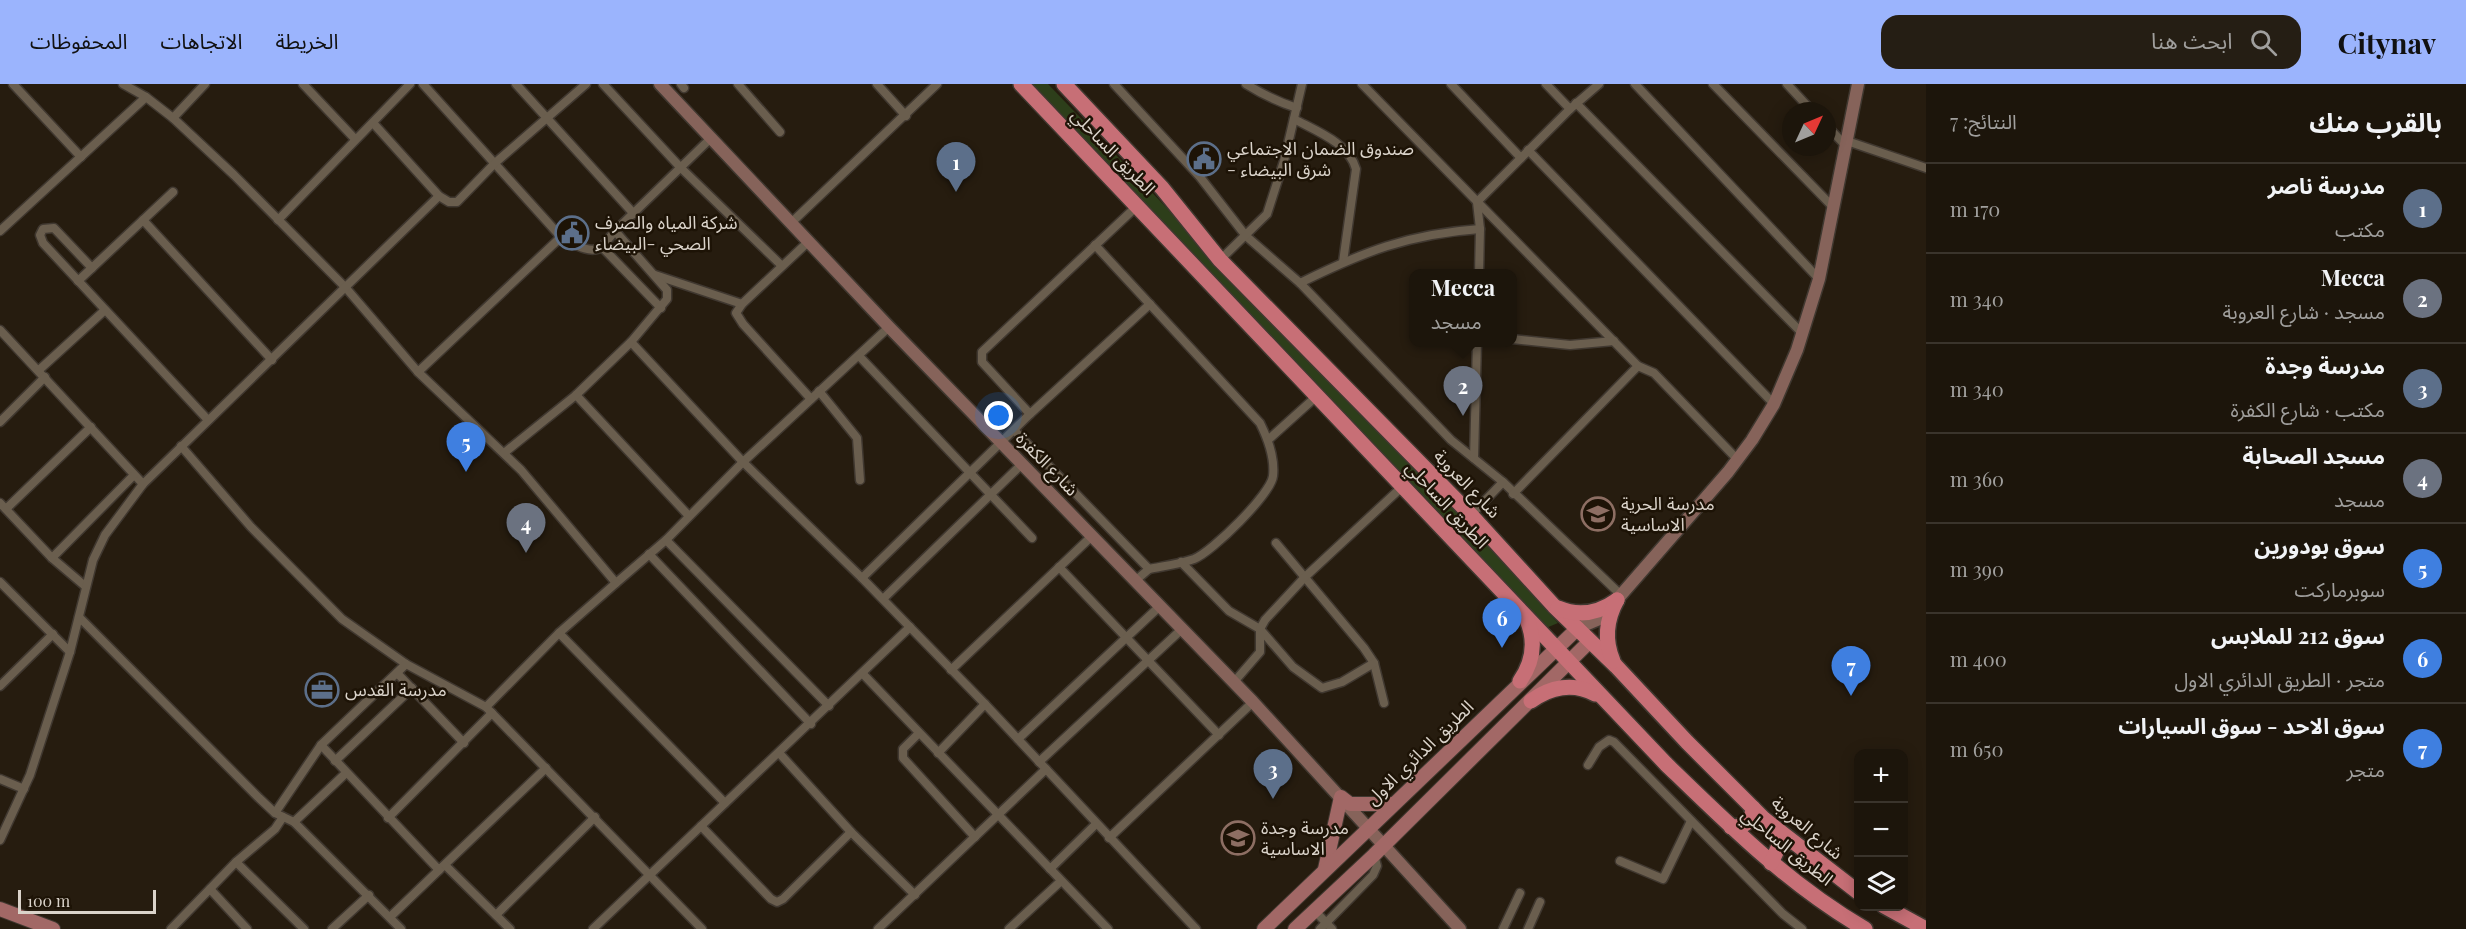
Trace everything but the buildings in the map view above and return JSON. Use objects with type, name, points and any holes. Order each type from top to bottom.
[{"type":"highway","name":"الطريق الساحلي","points":[[1021,84],[1318,395],[1600,698],[1731,827],[1771,863],[1815,897],[1865,929]]},
{"type":"highway","name":"شارع العروبة","points":[[1064,84],[1162,188],[1220,260],[1471,515],[1554,606],[1616,666],[1753,808],[1790,841],[1854,889]]},
{"type":"highway","points":[[1554,606],[1575,613],[1587,613],[1608,606],[1619,597]]},
{"type":"highway","points":[[1616,666],[1608,648],[1607,628],[1619,597]]},
{"type":"highway","points":[[1520,681],[1533,650],[1526,617]]},
{"type":"highway","points":[[1531,701],[1539,695],[1559,688],[1581,689],[1600,698]]},
{"type":"highway","points":[[1731,827],[1740,827],[1748,822],[1753,808]]},
{"type":"highway","points":[[1771,863],[1778,848],[1790,841]]},
{"type":"highway","points":[[1893,911],[1926,929]]},
{"type":"main road","name":"الطريق الدائري الاول","points":[[1264,929],[1520,681],[1578,628]]},
{"type":"main road","points":[[1294,929],[1374,855],[1590,641]]},
{"type":"main road","points":[[1324,872],[1341,797],[1350,804],[1393,804]]},
{"type":"main road","points":[[0,909],[53,929]]},
{"type":"street","points":[[13,84],[81,157]]},
{"type":"street","points":[[123,84],[146,97],[173,118],[346,288],[418,372],[504,453],[616,583]]},
{"type":"street","points":[[173,118],[205,84]]},
{"type":"street","points":[[303,84],[355,139]]},
{"type":"street","points":[[423,84],[561,237],[587,250],[596,251],[602,247],[615,231],[711,138]]},
{"type":"street","points":[[516,84],[634,214]]},
{"type":"street","points":[[374,124],[439,196],[449,202],[457,202],[495,163],[586,84]]},
{"type":"street","points":[[603,84],[681,168],[782,266]]},
{"type":"street","name":"شارع الكفرة","points":[[660,84],[808,242],[840,272],[889,327],[1254,702],[1460,929]]},
{"type":"street","points":[[738,84],[780,132]]},
{"type":"street","points":[[877,84],[906,116]]},
{"type":"street","points":[[791,223],[906,116],[937,84]]},
{"type":"street","points":[[1114,84],[1200,177],[1246,236],[1300,283],[1451,440],[1503,482],[1619,597]]},
{"type":"street","points":[[1246,84],[1259,89],[1271,100],[1297,108]]},
{"type":"street","points":[[1220,260],[1261,221],[1270,205],[1302,84]]},
{"type":"street","points":[[1362,84],[1638,366],[1654,373],[1737,459]]},
{"type":"street","points":[[1451,84],[1521,158]]},
{"type":"street","points":[[1546,84],[1573,106],[1801,332]]},
{"type":"street","points":[[1477,202],[1573,106],[1599,84]]},
{"type":"street","points":[[1635,84],[1819,279]]},
{"type":"street","points":[[1713,84],[1832,206]]},
{"type":"street","points":[[1786,84],[1803,102]]},
{"type":"street","points":[[1578,628],[1597,620],[1619,597],[1737,459],[1752,440],[1773,404],[1797,350],[1819,279],[1857,84]]},
{"type":"street","points":[[278,220],[355,139],[374,124],[408,85]]},
{"type":"street","points":[[1,227],[146,97]]},
{"type":"street","points":[[1294,119],[1331,139],[1354,162],[1356,170],[1343,262]]},
{"type":"street","points":[[1836,134],[1847,143],[1926,168]]},
{"type":"street","points":[[1528,150],[1773,404]]},
{"type":"street","points":[[78,281],[173,192]]},
{"type":"street","points":[[0,840],[24,789],[70,652],[85,586],[105,536],[143,484],[439,196]]},
{"type":"street","points":[[1477,202],[1480,229],[1479,269]]},
{"type":"street","points":[[1030,414],[980,357],[1137,206]]},
{"type":"street","points":[[143,220],[272,360]]},
{"type":"street","points":[[92,268],[54,228],[43,229],[41,241],[208,420]]},
{"type":"street","points":[[1300,283],[1343,262],[1395,242],[1439,232],[1480,229]]},
{"type":"street","points":[[504,453],[576,395],[631,342],[662,308],[668,294],[655,275],[615,231]]},
{"type":"street","points":[[418,372],[561,237]]},
{"type":"street","points":[[808,242],[742,304],[736,313],[811,399]]},
{"type":"street","points":[[1095,245],[1260,423],[1268,440],[1273,478],[1267,492],[1208,551],[1181,562],[1149,569],[1135,580]]},
{"type":"street","points":[[602,247],[662,308]]},
{"type":"street","points":[[655,275],[742,304]]},
{"type":"street","points":[[862,578],[1000,442],[1150,304]]},
{"type":"street","points":[[0,422],[42,374],[105,310]]},
{"type":"street","points":[[388,818],[464,743],[489,710],[559,633],[666,540],[743,462],[819,391],[860,357],[889,327]]},
{"type":"street","points":[[0,330],[143,484]]},
{"type":"street","points":[[1517,340],[1570,345],[1614,341]]},
{"type":"street","points":[[631,342],[743,462],[862,578],[985,704],[1196,929]]},
{"type":"street","points":[[1474,458],[1477,347]]},
{"type":"street","points":[[860,357],[1032,538]]},
{"type":"street","points":[[1513,494],[1638,366]]},
{"type":"street","points":[[819,391],[857,438],[861,480]]},
{"type":"street","points":[[576,395],[689,516]]},
{"type":"street","points":[[1268,440],[1318,395]]},
{"type":"street","points":[[85,586],[52,558],[3,506],[91,427]]},
{"type":"street","points":[[1014,430],[1149,569]]},
{"type":"street","points":[[181,446],[251,527],[342,619],[406,664],[489,710],[702,929]]},
{"type":"street","points":[[883,599],[1022,464]]},
{"type":"street","points":[[52,558],[134,475]]},
{"type":"street","points":[[1471,515],[1503,482]]},
{"type":"street","points":[[1234,682],[1260,652],[1260,629],[1265,620],[1305,577],[1403,486]]},
{"type":"street","points":[[951,669],[1092,536]]},
{"type":"street","points":[[666,540],[828,706]]},
{"type":"street","points":[[1276,543],[1374,663],[1384,703]]},
{"type":"street","points":[[649,554],[811,724]]},
{"type":"street","points":[[1181,562],[1229,611],[1260,629],[1293,667],[1322,688],[1342,682],[1374,663]]},
{"type":"street","points":[[1059,567],[1125,639],[1220,735]]},
{"type":"street","points":[[1,584],[70,652]]},
{"type":"street","points":[[1018,739],[1160,606]]},
{"type":"street","points":[[79,616],[279,815],[294,822],[369,894],[401,929]]},
{"type":"street","points":[[1590,641],[1597,620]]},
{"type":"street","points":[[595,928],[725,803],[780,754],[910,627]]},
{"type":"street","points":[[1039,762],[1182,628]]},
{"type":"street","points":[[559,633],[725,803]]},
{"type":"street","points":[[0,686],[53,634]]},
{"type":"street","points":[[171,929],[236,862],[274,830],[279,815],[321,745],[406,664]]},
{"type":"street","points":[[397,673],[464,743]]},
{"type":"street","points":[[862,674],[1108,929]]},
{"type":"street","points":[[335,761],[412,688]]},
{"type":"street","points":[[1109,838],[1254,702]]},
{"type":"street","points":[[938,753],[985,704]]},
{"type":"street","points":[[919,733],[903,749],[903,758],[975,837]]},
{"type":"street","points":[[1588,765],[1603,742],[1609,740],[1614,742],[1783,914],[1802,929]]},
{"type":"street","points":[[321,745],[388,818],[510,929]]},
{"type":"street","points":[[780,754],[851,832],[915,895]]},
{"type":"street","points":[[390,917],[546,768]]},
{"type":"street","points":[[878,929],[1046,769]]},
{"type":"street","points":[[294,822],[346,773]]},
{"type":"street","points":[[0,779],[24,789]]},
{"type":"street","points":[[496,915],[595,817]]},
{"type":"street","points":[[1620,861],[1663,879],[1691,821]]},
{"type":"street","points":[[1050,869],[1096,824]]},
{"type":"street","points":[[701,826],[771,899],[777,902],[783,899],[851,832]]},
{"type":"street","points":[[1314,910],[1326,927],[1373,875],[1377,866],[1374,855]]},
{"type":"street","points":[[236,862],[304,929]]},
{"type":"street","points":[[1009,929],[1060,881]]},
{"type":"street","points":[[210,889],[247,929]]},
{"type":"street","points":[[1503,929],[1520,893]]},
{"type":"street","points":[[332,929],[369,894]]},
{"type":"street","points":[[1528,929],[1540,902]]},
{"type":"green space","points":[[1029,84],[1048,84],[1460,514],[1558,623],[1546,628]]},
{"type":"place","name":"صندوق الضمان الاجتماعي - شرق البيضاء","points":[[1204,159]]},
{"type":"place","name":"مدرسة ناصر","points":[[956,192]]},
{"type":"place","name":"شركة المياه والصرف الصحي -البيضاء","points":[[572,233]]},
{"type":"place","name":"Mecca","points":[[1463,416]]},
{"type":"place","name":"سوق بودورين","points":[[466,472]]},
{"type":"place","name":"مدرسة الحرية الاساسية","points":[[1598,514]]},
{"type":"place","name":"مسجد الصحابة","points":[[526,553]]},
{"type":"place","name":"سوق 212 للملابس","points":[[1502,648]]},
{"type":"place","name":"مدرسة القدس","points":[[322,690]]},
{"type":"place","name":"سوق الاحد - سوق السيارات","points":[[1851,696]]},
{"type":"place","name":"مدرسة وجدة","points":[[1273,799]]},
{"type":"place","name":"مدرسة وجدة الاساسية","points":[[1238,838]]}]
